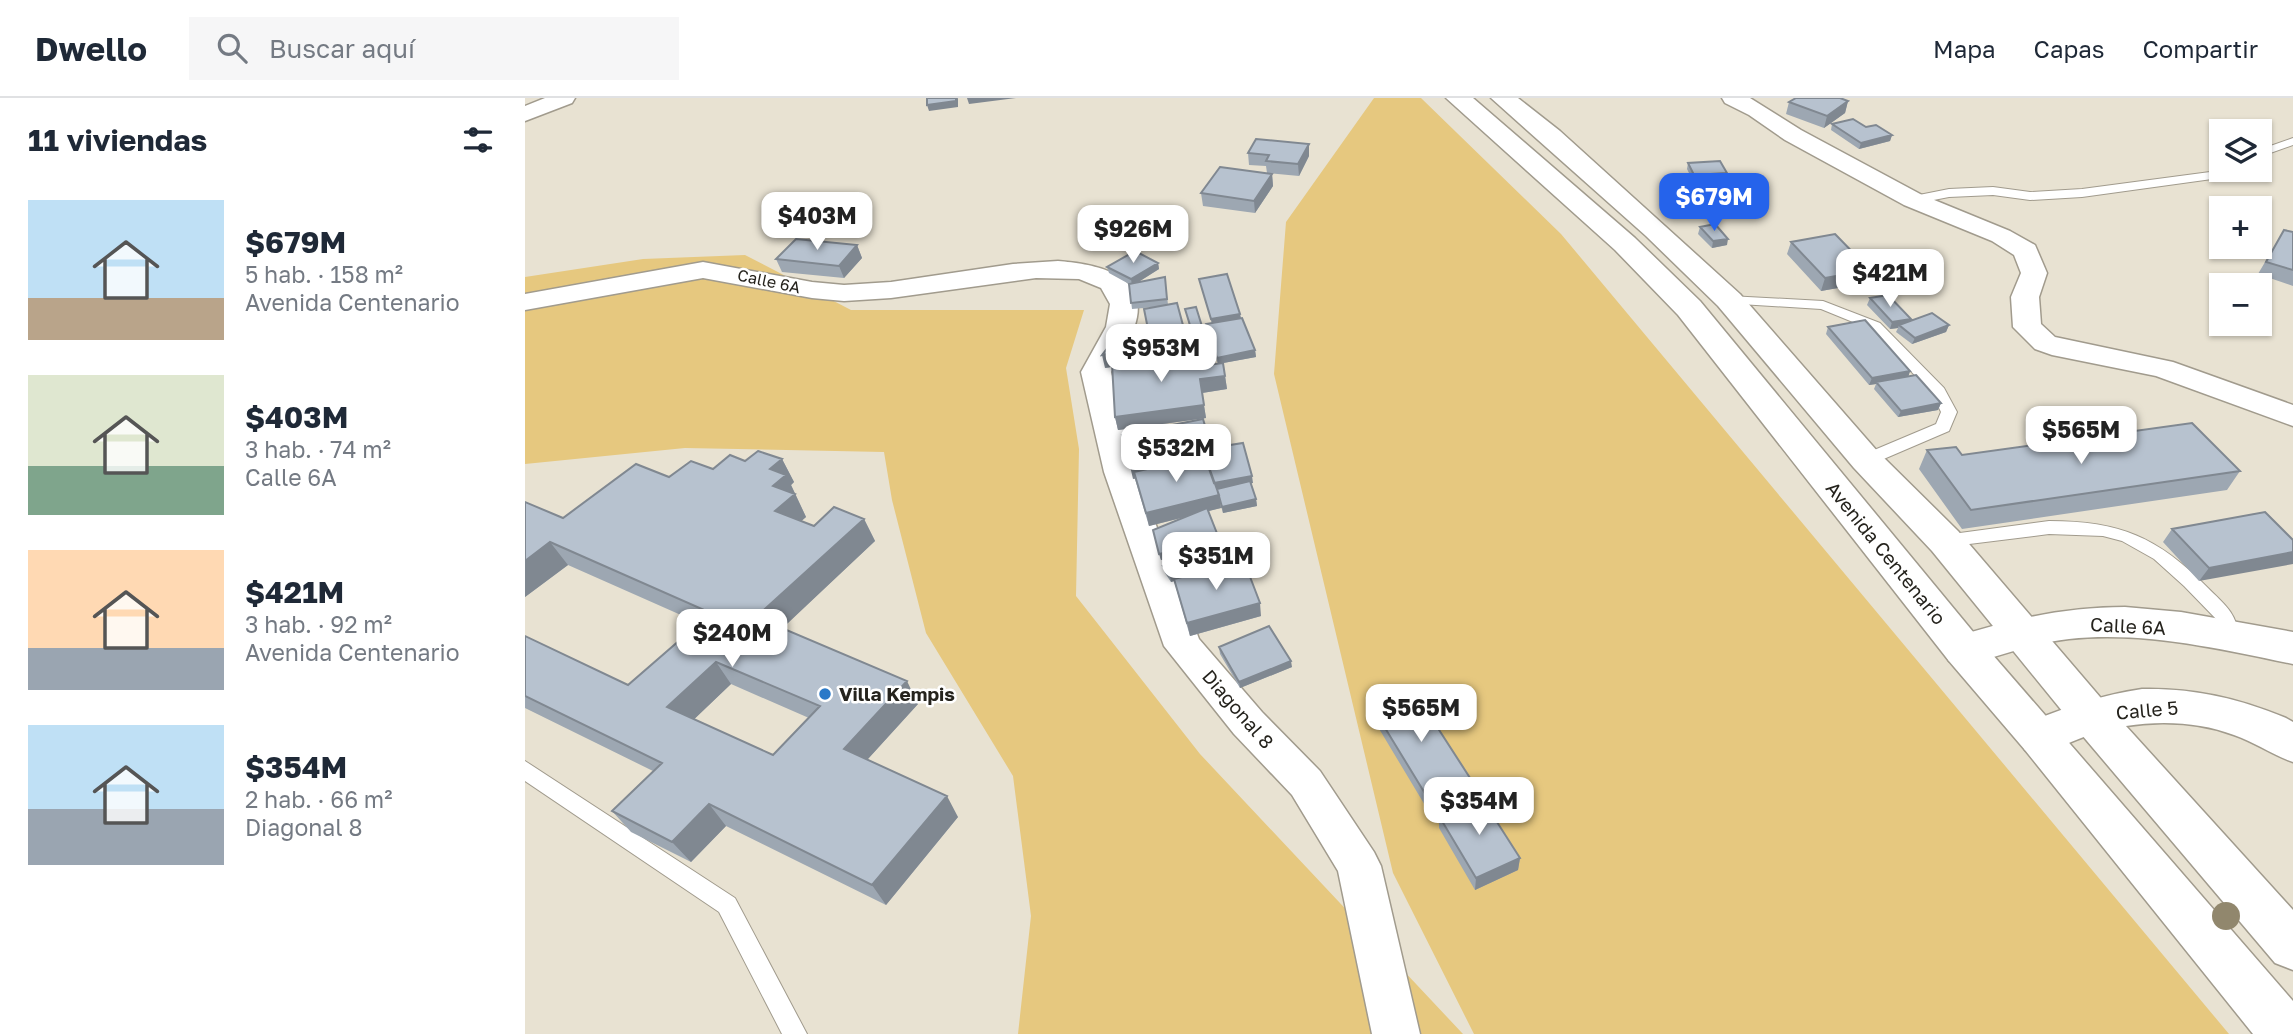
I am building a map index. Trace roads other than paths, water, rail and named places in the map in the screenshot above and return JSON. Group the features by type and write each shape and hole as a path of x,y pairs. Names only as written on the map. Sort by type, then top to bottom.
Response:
{"main road":[{"name":"Avenida Centenario","path":"1458,98 1661,279 1689,308 1964,650 2040,737 2287,1034"},
{"path":"1503,98 1637,213 1729,300 1865,460 1944,541 2091,716 2293,946"},
{"path":"1785,427 1831,418"},
{"name":"Calle 6A","path":"1964,650 2020,633 2071,624 2143,624 2293,648"},
{"name":"Calle 5","path":"2040,737 2091,716 2179,704 2239,717 2273,731 2293,744"}],"street":[{"path":"525,114 564,98"},
{"path":"1733,98 1757,110 1793,135 1913,200 2001,236 2026,251 2034,273 2025,297 2027,327 2045,343 2062,349 2163,368 2293,416"},
{"name":"Calle 6A","path":"525,302 703,270 725,271 770,284 831,292 893,289 1015,273 1081,269 1111,282 1123,298 1124,321 1096,372"},
{"name":"Diagonal 8","path":"1096,372 1120,472 1183,646 1248,723 1306,783 1359,866 1396,1034"}],"lane":[{"path":"2272,150 2293,141"},
{"path":"1913,200 1949,193 1982,192 2030,196 2082,193 2209,175"},
{"path":"1729,300 1823,305 1875,326 1939,391 1949,412 1943,427 1865,460"},
{"path":"1944,541 2036,526 2109,531 2148,546 2228,620 2230,636"},
{"path":"525,770 727,905 795,1034"}],"place":[{"name":"Villa Kempis","path":"825,694"}]}
